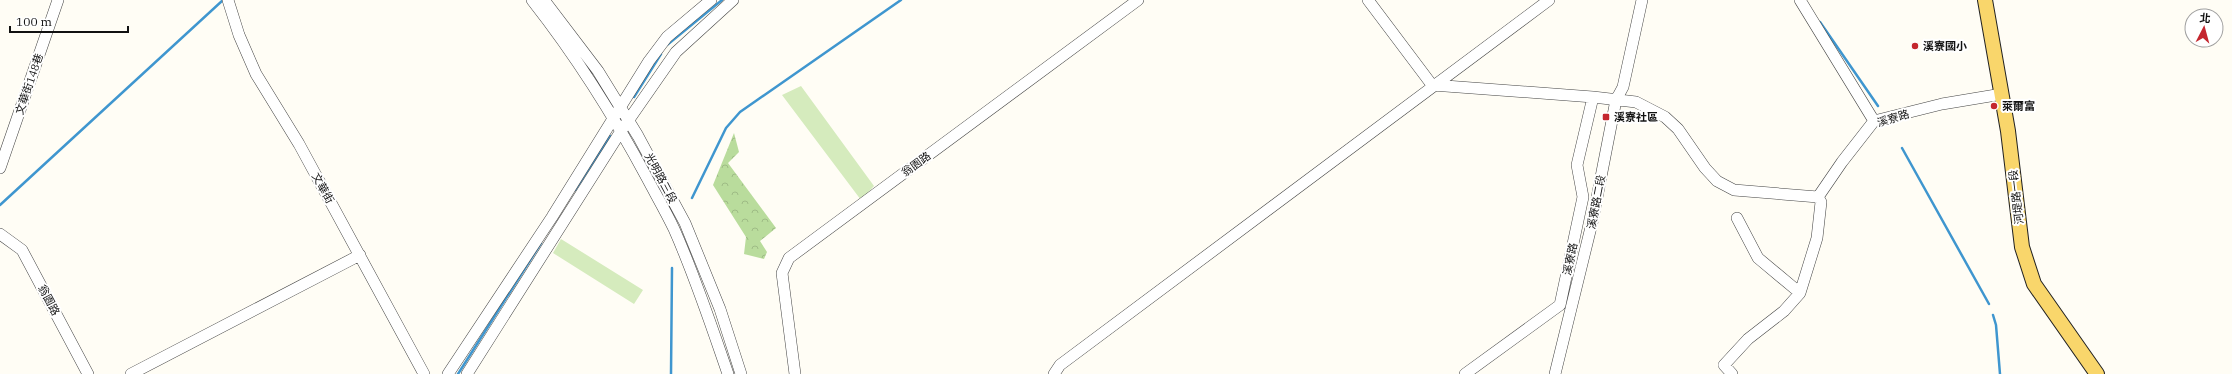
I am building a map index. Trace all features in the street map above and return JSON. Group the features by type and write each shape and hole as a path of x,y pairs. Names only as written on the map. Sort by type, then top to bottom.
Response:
{"main road":[{"name":"河堤路一段","path":"1985,0 2002,94 2022,247 2034,284 2097,374"}],"street":[{"name":"文華街148巷","path":"0,168 58,0"},
{"name":"文華街","path":"228,0 239,35 256,74 299,144 424,374"},
{"name":"光明路三段","path":"532,0 556,30 621,131 674,228 703,301 728,374"},
{"name":"光明路三段","path":"544,0 598,70 685,222 720,309 742,374"},
{"path":"448,374 552,217 620,107 667,37 711,0"},
{"path":"467,374 628,120 676,52 733,0"},
{"name":"翁園路","path":"795,374 782,273 789,258 1138,0"},
{"path":"1368,0 1432,85 1440,88 1593,97 1636,102 1665,117 1678,129 1704,168 1717,181 1726,187 1734,190 1818,197 1821,202 1817,238 1800,293 1784,310 1748,339 1724,365 1732,374"},
{"path":"1054,374 1060,365 1152,295 1432,85 1549,0"},
{"name":"溪寮路二段","path":"1555,374 1592,223 1616,100 1623,87 1642,0"},
{"path":"1800,0 1874,121"},
{"name":"溪寮路","path":"1818,197 1842,162 1874,121 1942,104 2002,94"},
{"name":"溪寮路","path":"1465,374 1560,305 1582,197 1578,165 1593,97"},
{"path":"1737,218 1758,258 1800,293"},
{"name":"翁園路","path":"0,234 22,250 88,374"},
{"path":"131,374 360,255"}],"green space":[{"path":"801,86 874,186 861,200 782,95"},
{"path":"734,133 739,152 728,163 776,228 760,241 767,252 764,259 744,254 746,237 713,185"},
{"path":"561,239 643,290 634,304 553,253"}],"waterway":[{"path":"0,205 223,0"},
{"path":"667,45 722,0"},
{"path":"692,198 726,128 740,112 901,0"},
{"path":"1820,22 1878,106"},
{"path":"634,97 661,54"},
{"path":"575,190 610,136"},
{"path":"1902,148 1989,304"},
{"path":"458,374 541,243"},
{"path":"671,374 672,268"},
{"path":"1993,315 1996,325 2000,374"}],"place":[{"name":"溪寮國小","path":"1915,46"},
{"name":"萊爾富","path":"1994,106"},
{"name":"溪寮社區","path":"1606,117"}]}
